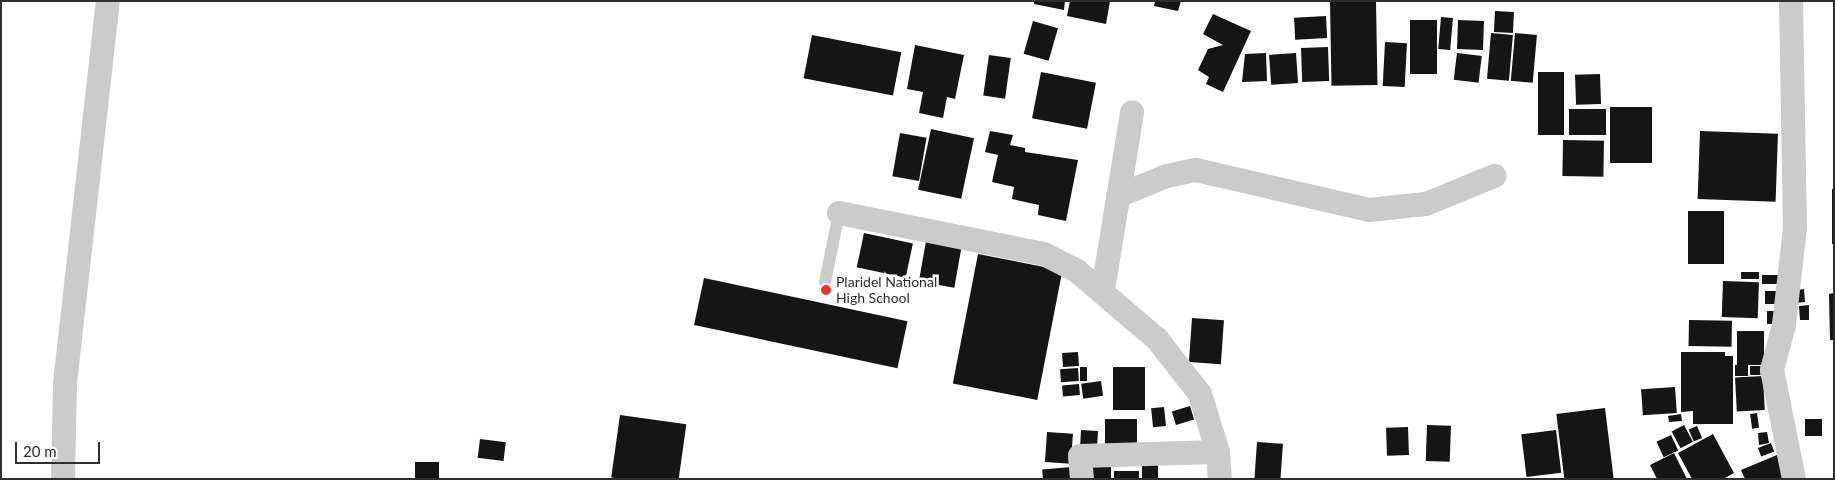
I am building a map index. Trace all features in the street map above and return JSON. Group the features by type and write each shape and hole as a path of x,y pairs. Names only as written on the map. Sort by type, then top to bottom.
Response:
{"street":[{"path":"64,479 65,383 108,1"},
{"path":"1791,1 1795,228 1784,325 1772,370 1794,479"},
{"path":"1103,290 1132,112"},
{"path":"1118,196 1168,176 1196,170 1368,210 1426,204 1494,176"},
{"path":"839,213 1044,254 1077,271 1103,290 1157,339 1200,394 1218,452 1220,479"},
{"path":"1082,479 1080,456 1218,452"}],"lane":[{"path":"825,282 839,213"}],"building":[{"path":"1034,1 1065,1 1064,10 1034,4"},
{"path":"1070,1 1110,1 1106,24 1067,16"},
{"path":"1155,1 1181,1 1178,11 1154,6"},
{"path":"1376,1 1377,85 1331,86 1330,2"},
{"path":"1495,11 1514,12 1513,33 1494,32"},
{"path":"1213,14 1251,31 1223,92 1206,84 1209,77 1198,70 1208,49 1223,45 1203,34"},
{"path":"1326,16 1327,38 1295,40 1294,18"},
{"path":"1441,17 1453,18 1450,50 1438,49"},
{"path":"1410,20 1437,20 1437,74 1410,74"},
{"path":"1458,20 1484,21 1483,50 1457,49"},
{"path":"1033,21 1058,28 1049,61 1024,54"},
{"path":"1491,33 1513,35 1509,81 1487,79"},
{"path":"1515,33 1537,35 1533,83 1511,81"},
{"path":"812,35 901,52 893,96 804,78"},
{"path":"1385,42 1407,43 1405,87 1383,86"},
{"path":"915,45 964,55 955,99 947,97 943,118 919,113 923,92 907,89"},
{"path":"1328,47 1329,81 1302,82 1301,48"},
{"path":"1266,53 1267,81 1242,82 1245,54"},
{"path":"1296,53 1298,83 1271,85 1269,55"},
{"path":"1457,53 1482,56 1479,83 1454,80"},
{"path":"989,55 1011,58 1005,99 983,96"},
{"path":"1041,72 1096,83 1087,129 1032,118"},
{"path":"1538,72 1564,72 1564,135 1538,135"},
{"path":"1600,74 1601,104 1576,105 1575,75"},
{"path":"1610,107 1652,107 1652,163 1610,163"},
{"path":"1569,109 1606,109 1606,135 1569,135"},
{"path":"931,129 974,138 961,199 918,190"},
{"path":"990,131 1013,135 1010,145 1025,148 1025,152 1078,160 1066,221 1038,215 1039,205 1012,199 1014,187 992,182 998,155 985,152"},
{"path":"1700,131 1778,134 1776,202 1698,199"},
{"path":"900,133 927,138 919,181 892,176"},
{"path":"1563,140 1604,141 1603,177 1562,176"},
{"path":"1832,189 1834,189 1834,244 1832,244"},
{"path":"1688,211 1724,211 1724,264 1688,264"},
{"path":"864,233 913,243 906,278 857,267"},
{"path":"926,241 961,247 954,288 919,281"},
{"path":"978,254 1062,270 1037,400 953,384"},
{"path":"1741,272 1759,272 1759,279 1741,279"},
{"path":"1762,275 1779,275 1779,284 1762,284"},
{"path":"704,278 907,321 897,368 694,325"},
{"path":"1723,281 1759,282 1758,318 1722,317"},
{"path":"1804,289 1805,302 1794,303 1792,291"},
{"path":"1765,291 1777,291 1777,304 1765,304"},
{"path":"1834,293 1834,340 1830,340 1829,294"},
{"path":"1809,305 1809,320 1800,320 1799,306"},
{"path":"1767,311 1776,311 1776,324 1767,324"},
{"path":"1192,318 1224,320 1221,364 1189,362"},
{"path":"1689,320 1732,321 1732,347 1689,346"},
{"path":"1737,331 1764,331 1764,365 1737,365"},
{"path":"1078,352 1079,366 1063,367 1062,353"},
{"path":"1681,352 1725,352 1725,356 1733,356 1733,424 1693,424 1693,411 1681,412"},
{"path":"1735,365 1748,365 1748,376 1735,376"},
{"path":"1750,366 1766,366 1766,375 1750,375"},
{"path":"1080,367 1087,367 1087,381 1080,381"},
{"path":"1113,367 1145,367 1145,410 1113,410"},
{"path":"1078,368 1079,381 1061,382 1060,369"},
{"path":"1763,376 1765,410 1737,411 1735,377"},
{"path":"1101,381 1103,396 1083,399 1081,384"},
{"path":"1079,384 1080,395 1063,396 1062,385"},
{"path":"1675,387 1677,413 1643,415 1641,389"},
{"path":"1190,406 1194,419 1176,425 1172,412"},
{"path":"1164,407 1166,426 1153,427 1151,408"},
{"path":"1605,408 1614,479 1564,479 1556,414"},
{"path":"1757,413 1759,428 1752,429 1750,414"},
{"path":"1681,414 1682,421 1669,422 1668,416"},
{"path":"620,415 686,424 679,479 611,477"},
{"path":"1105,419 1137,419 1137,450 1105,450"},
{"path":"1805,419 1822,419 1822,436 1805,436"},
{"path":"1427,425 1451,426 1450,462 1426,461"},
{"path":"1684,425 1693,442 1681,448 1672,432"},
{"path":"1697,426 1702,438 1694,441 1689,430"},
{"path":"1408,427 1409,455 1387,456 1386,428"},
{"path":"1081,430 1098,431 1097,453 1080,452"},
{"path":"1556,430 1561,473 1527,477 1521,434"},
{"path":"1047,432 1073,434 1071,464 1045,462"},
{"path":"1767,432 1769,443 1759,445 1758,433"},
{"path":"1713,434 1734,473 1723,479 1692,479 1678,453"},
{"path":"1671,435 1678,450 1664,457 1656,442"},
{"path":"480,439 506,442 503,461 478,458"},
{"path":"1257,442 1283,444 1280,479 1254,479"},
{"path":"1771,443 1774,451 1761,456 1758,448"},
{"path":"1674,453 1687,479 1657,479 1650,465"},
{"path":"1777,455 1787,479 1745,479 1741,470"},
{"path":"415,462 439,462 439,479 415,479"},
{"path":"1142,463 1158,463 1158,479 1142,479"},
{"path":"1071,467 1072,479 1043,479 1042,470"},
{"path":"1092,467 1111,467 1111,479 1092,479"},
{"path":"1114,471 1139,471 1139,479 1114,479"}],"place":[{"name":"Plaridel National High School","path":"826,290"}]}
